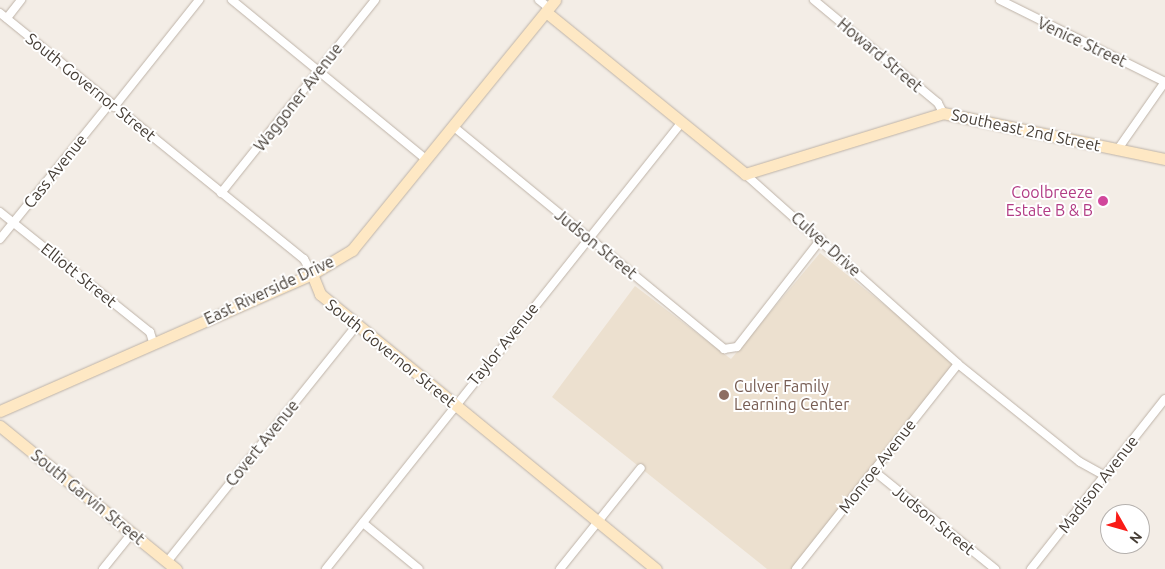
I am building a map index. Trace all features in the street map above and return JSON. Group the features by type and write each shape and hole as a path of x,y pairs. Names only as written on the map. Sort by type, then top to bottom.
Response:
{"street":[{"path":"3,16 21,0"},
{"name":"Cass Avenue","path":"0,239 199,0"},
{"path":"232,0 428,160"},
{"name":"Waggoner Avenue","path":"221,193 374,0"},
{"name":"Culver Drive","path":"539,0 550,7 682,122 821,239 958,364 1080,462 1105,476"},
{"name":"Howard Street","path":"814,0 938,103 943,113"},
{"name":"Venice Street","path":"1000,0 1165,82"},
{"name":"East Riverside Drive","path":"0,411 153,342 312,274 352,250 428,160 550,7"},
{"name":"South Governor Street","path":"3,16 304,259 320,294 656,569"},
{"path":"1118,149 1165,82"},
{"name":"Southeast 2nd Street","path":"745,174 943,113 1165,159"},
{"name":"Taylor Avenue","path":"326,569 454,405 682,122"},
{"name":"Judson Street","path":"454,127 724,349 740,343 821,239"},
{"name":"Elliott Street","path":"0,212 150,332 153,342"},
{"name":"Covert Avenue","path":"172,565 357,325"},
{"name":"Monroe Avenue","path":"796,569 958,364"},
{"name":"Madison Avenue","path":"1031,569 1165,399"},
{"name":"South Garvin Street","path":"0,426 172,565"},
{"path":"560,569 641,468"},
{"name":"Judson Street","path":"874,471 995,569"},
{"path":"363,523 419,569"},
{"path":"103,569 132,533"}],"shaded area":[{"path":"820,253 958,364 796,569 767,569 552,397 635,286 731,359"}],"place":[{"name":"Coolbreeze Estate B & B","path":"1103,201"},
{"name":"Culver Family Learning Center","path":"724,395"}]}
